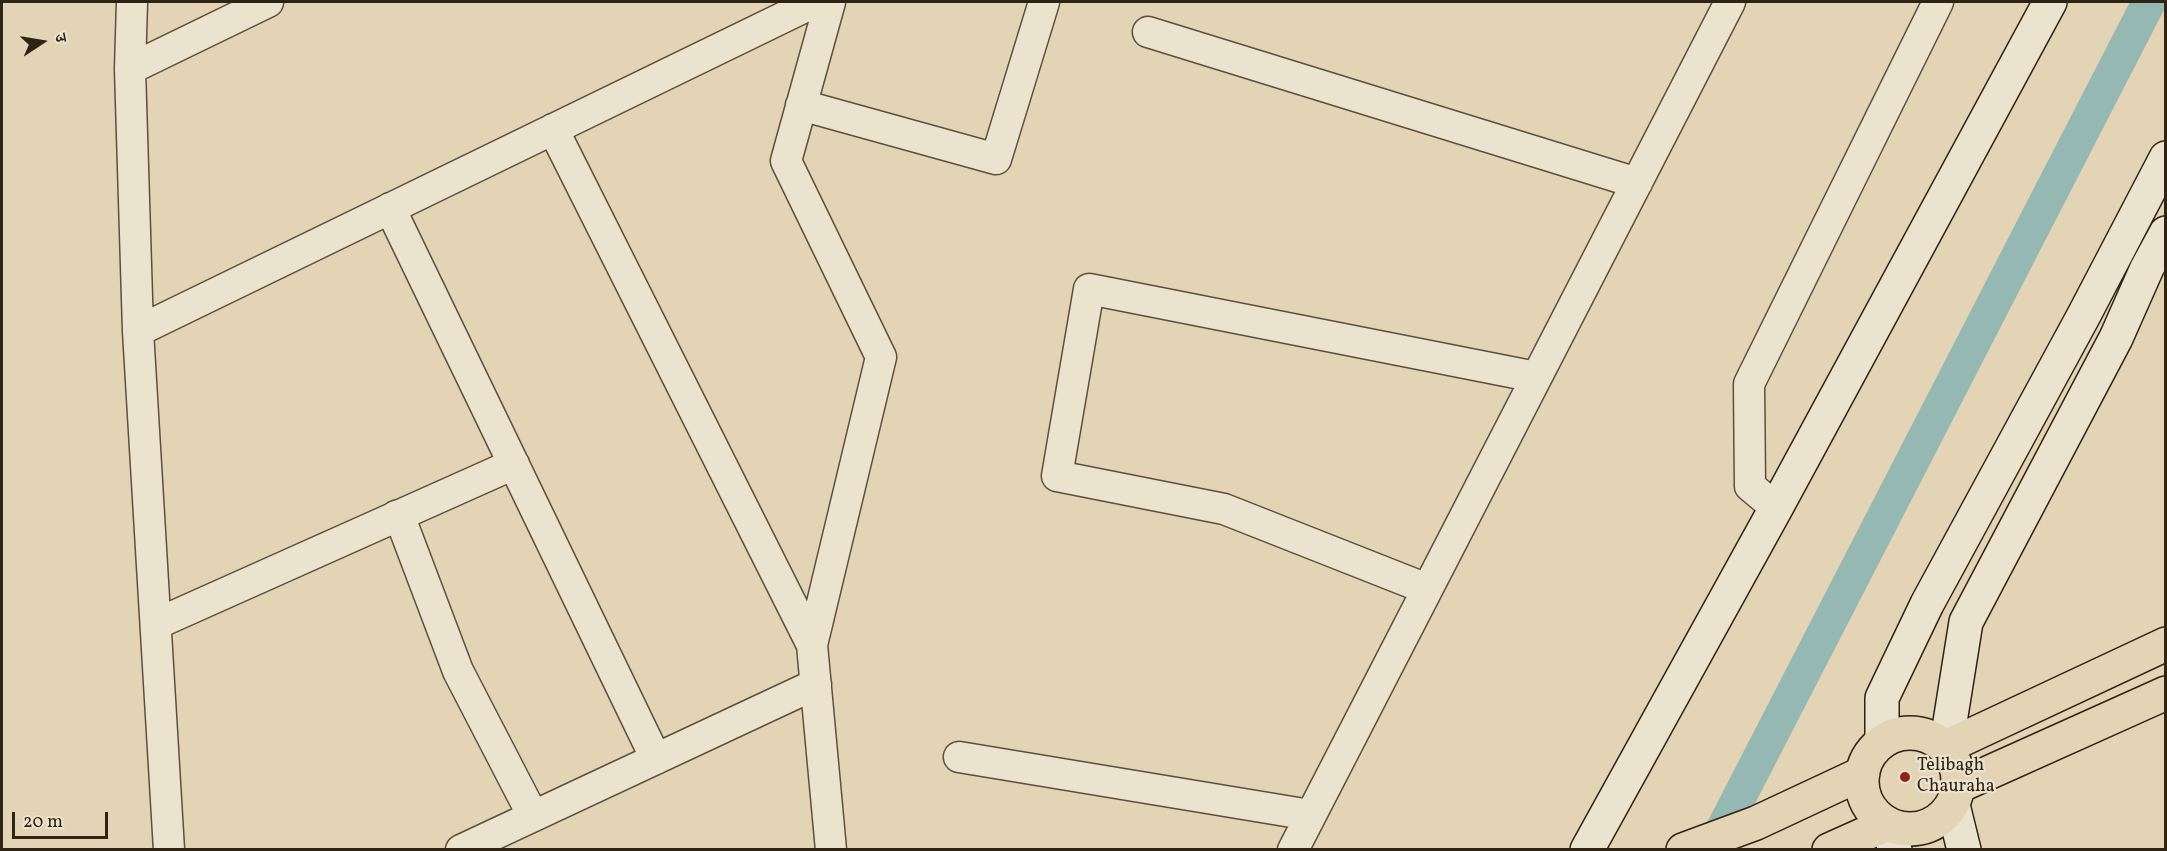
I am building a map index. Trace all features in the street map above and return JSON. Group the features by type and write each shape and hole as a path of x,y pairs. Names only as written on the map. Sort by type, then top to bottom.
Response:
{"main road":[{"path":"1587,849 2050,2"},
{"path":"1882,742 1882,698 1927,603 2084,315 2166,158"},
{"path":"1964,849 1946,747 1966,622 2116,338 2147,268 2166,233"},
{"path":"1946,747 2166,644"},
{"path":"1829,849 1891,837 1904,829 1924,828 1940,820 1956,796 2166,693"},
{"path":"1891,837 1872,811 1864,794 1863,773 1869,757 1882,742 1898,734 1917,732 1935,738 1946,747"},
{"path":"1683,849 1756,824 1863,773"}],"street":[{"path":"132,2 130,69 138,331 169,849"},
{"path":"130,69 267,2"},
{"path":"138,331 815,2"},
{"path":"830,2 786,161 881,357 812,645 831,849"},
{"path":"801,105 996,159 1044,2"},
{"path":"1293,849 1730,2"},
{"path":"1776,507 1750,486 1749,384 1938,2"},
{"path":"1148,32 1637,183"},
{"path":"553,129 812,645"},
{"path":"390,208 656,759"},
{"path":"1427,589 1224,509 1057,476 1089,289 1536,377"},
{"path":"156,624 514,464"},
{"path":"398,516 458,671 533,816"},
{"path":"461,849 816,684"},
{"path":"960,757 1311,815"}],"waterway":[{"path":"1712,850 2149,2"}],"place":[{"name":"Telibagh Chauraha","path":"1905,777"}]}
